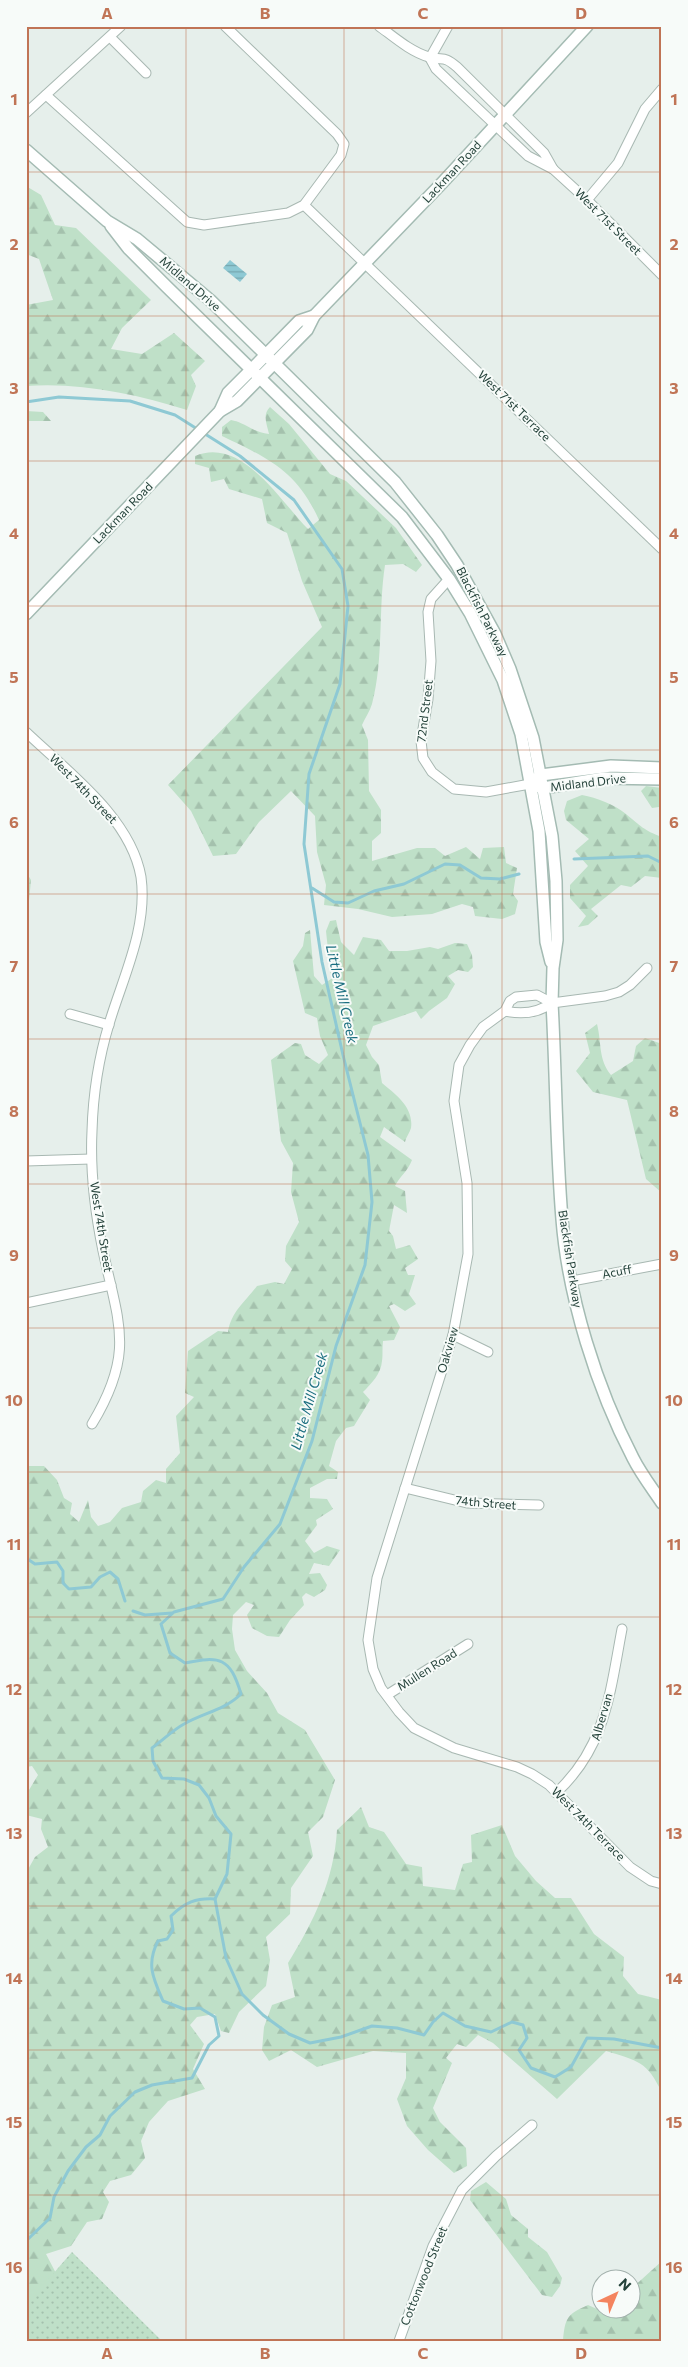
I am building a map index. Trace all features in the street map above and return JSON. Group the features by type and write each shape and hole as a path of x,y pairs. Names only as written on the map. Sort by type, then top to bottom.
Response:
{"main road":[{"name":"Lackman Road","path":"26,614 220,412 228,393 256,373 299,321 314,316 366,263 588,26"},
{"name":"Midland Drive","path":"26,150 107,221 137,239 204,295 270,358"},
{"name":"Midland Drive","path":"107,221 128,248 256,373"},
{"name":"Blackfish Parkway","path":"270,358 395,482 437,535 457,564 495,634 510,669 533,738 552,836 556,881 557,940 553,968 552,1003 562,1220 572,1281 581,1321 615,1419 634,1459 662,1503"},
{"name":"Blackfish Parkway","path":"256,373 402,517 449,579 488,646 503,680 521,734 539,831 546,942 553,968"},
{"name":"Midland Drive","path":"530,784 541,775 611,766 662,768"},
{"name":"Midland Drive","path":"530,784 543,788 604,778 662,779"}],"street":[{"path":"26,113 121,26"},
{"path":"46,95 187,222 204,225 288,214 304,204 341,155 344,144 337,134 225,26"},
{"path":"379,26 430,58 448,26"},
{"path":"110,37 146,72"},
{"name":"West 71st Street","path":"553,169 544,153 447,58 430,58 436,69 495,126 528,156 553,169 662,275"},
{"path":"587,200 618,163 645,109 662,89"},
{"name":"West 71st Terrace","path":"304,204 662,549"},
{"name":"72nd Street","path":"449,579 434,593 428,612 431,661 428,699 421,741 423,758 432,772 454,789 486,792 530,784"},
{"name":"West 74th Street","path":"26,732 109,813 126,835 136,858 140,878 140,919 135,944 109,1025 94,1102 91,1159 98,1224 121,1333 120,1356 115,1380 106,1402 92,1424"},
{"name":"Oakview","path":"505,1011 518,1014 541,1011 552,1003 589,1000 619,992 638,978 647,968"},
{"name":"Oakview","path":"386,1695 374,1669 368,1640 377,1578 453,1335 468,1254 467,1183 454,1100 459,1065 483,1027 505,1011 510,1001 516,998 537,995 552,1003"},
{"path":"70,1014 109,1025"},
{"path":"26,1161 91,1159"},
{"name":"Acuff","path":"572,1281 662,1264"},
{"path":"26,1302 111,1285"},
{"path":"453,1335 488,1352"},
{"name":"74th Street","path":"404,1488 467,1503 539,1505"},
{"name":"Albervan","path":"556,1793 582,1765 601,1730 622,1629"},
{"name":"Mullen Road","path":"386,1695 468,1644"},
{"name":"West 74th Terrace","path":"386,1695 414,1728 432,1738 454,1748 517,1767 549,1785 630,1867 651,1880 662,1884"},
{"name":"Cottonwood Street","path":"399,2341 433,2246 462,2190 496,2156 532,2125"}],"green space":[{"path":"26,186 41,195 55,225 76,228 151,300 122,328 111,349 142,354 174,333 205,361 191,375 196,386 187,410 128,394 108,391 67,386 26,386 26,367 29,364 26,356 26,305 53,300 39,259 26,254"},
{"path":"270,407 289,424 330,474 346,481 396,528 422,565 416,572 403,564 385,565 376,687 371,707 362,725 368,740 369,791 381,810 381,833 372,841 372,861 417,848 435,848 445,856 466,847 480,859 483,848 504,847 506,863 517,868 513,894 518,901 515,914 502,919 475,916 473,907 462,904 432,914 392,917 358,909 324,905 326,885 317,852 315,816 291,791 259,822 236,854 213,856 191,811 168,785 322,627 302,581 287,533 267,523 262,499 229,489 224,479 211,482 209,468 195,464 195,456 212,452 229,455 244,463 259,474 308,529 319,520 301,489 291,478 267,459 222,436 222,427 231,420 269,434 266,413"},
{"path":"26,411 43,412 51,421 26,421"},
{"path":"646,786 662,788 662,809 659,807 652,808 641,791"},
{"path":"582,795 611,804 646,830 662,837 662,878 645,876 631,887 621,885 591,909 598,916 588,925 578,927 586,916 570,898 570,885 588,866 575,851 589,839 566,820 564,811 567,801"},
{"path":"26,872 31,880 26,932"},
{"path":"336,920 341,942 354,955 363,937 381,940 389,951 407,951 430,947 438,949 455,943 467,944 472,955 473,967 468,972 458,970 448,976 455,984 447,998 421,1019 416,1011 373,1026 366,1045 372,1057 379,1065 382,1083 407,1107 410,1114 411,1128 405,1142 384,1127 380,1137 412,1160 395,1186 405,1191 407,1213 394,1205 389,1231 393,1236 396,1249 410,1245 418,1259 405,1268 408,1275 415,1275 409,1294 416,1304 405,1311 394,1304 389,1306 400,1327 394,1340 383,1341 380,1370 363,1392 370,1400 354,1426 346,1428 336,1441 329,1466 338,1472 337,1479 327,1479 310,1488 310,1498 327,1499 333,1509 316,1520 317,1525 305,1541 314,1553 327,1546 340,1550 329,1566 314,1563 309,1574 320,1573 327,1585 325,1590 314,1597 306,1593 302,1597 304,1605 290,1620 279,1637 267,1636 252,1628 247,1615 254,1605 246,1602 233,1615 232,1629 235,1650 247,1671 267,1693 278,1713 305,1730 335,1780 323,1817 308,1832 313,1856 291,1888 290,1914 266,1937 270,1960 266,1986 239,2012 229,2033 221,2031 215,2014 197,2017 190,2025 204,2044 193,2069 205,2089 168,2101 149,2122 141,2141 145,2158 131,2175 110,2181 103,2192 109,2202 102,2219 87,2222 71,2246 46,2254 60,2281 26,2341 26,2041 29,2037 26,2026 26,1873 35,1857 48,1847 41,1829 42,1819 26,1815 26,1795 38,1775 32,1766 26,1767 26,1455 29,1466 44,1466 57,1480 64,1498 72,1503 70,1514 79,1522 88,1500 91,1517 98,1526 110,1522 122,1508 141,1502 143,1491 156,1480 166,1483 166,1469 180,1453 176,1416 194,1397 185,1393 188,1351 218,1331 228,1332 235,1313 257,1286 275,1282 284,1284 292,1269 285,1261 286,1246 299,1222 291,1192 293,1163 281,1141 271,1060 295,1043 301,1044 305,1055 319,1064 328,1055 320,1036 317,1018 305,1013 293,961 303,946 305,933 310,930 314,976 322,985 331,979 326,931 330,921"},
{"path":"597,1024 602,1057 611,1075 633,1061 636,1046 645,1038 662,1044 662,1193 646,1179 627,1100 593,1092 576,1071 590,1053 585,1033"},
{"path":"361,1807 369,1827 384,1832 406,1864 422,1867 423,1886 455,1890 463,1864 472,1862 471,1835 502,1825 515,1856 536,1881 555,1898 571,1898 594,1934 624,1957 623,1976 638,1994 662,2000 662,2093 657,2082 646,2068 634,2060 606,2051 557,2099 493,2043 478,2035 466,2047 457,2044 446,2058 452,2063 433,2108 440,2122 466,2148 467,2166 454,2173 428,2150 407,2126 397,2099 406,2078 406,2053 373,2051 317,2067 291,2050 269,2061 262,2050 264,2027 272,2005 295,1997 288,1963 306,1932 321,1900 332,1866 337,1830"},
{"path":"486,2182 506,2199 511,2215 528,2229 528,2237 547,2252 562,2278 560,2286 552,2297 542,2295 470,2200 471,2191"},
{"path":"72,2252 162,2341 26,2341 26,2305"},
{"path":"662,2261 662,2341 563,2341 568,2318 571,2314 588,2305 590,2306 590,2320 640,2320 640,2281"}],"water":[{"path":"230,260 247,274 240,282 223,268"}],"waterway":[{"name":"Little Mill Creek","path":"26,402 59,397 130,401 175,415 240,456 294,500 342,569 348,606 340,684 309,774 304,844 322,962 368,1155 372,1202 365,1265 336,1346 312,1441 280,1524 244,1567 223,1599 174,1612 161,1624 170,1653 185,1663 207,1660 222,1662 233,1673 241,1694 228,1704 180,1726 152,1748 153,1761 162,1778 184,1779 199,1785 209,1798 216,1816 231,1834 227,1874 215,1899 202,1899 191,1902 181,1907 171,1916 173,1930 167,1939 158,1941 152,1957 152,1971 163,2001 184,2009 200,2008 215,2017 219,2036 209,2045 192,2078 152,2085 135,2092 110,2116 100,2135 86,2147 68,2171 54,2197 50,2218 26,2241"},
{"path":"574,859 648,856 662,863"},
{"path":"312,888 334,902 348,903 374,891 404,884 445,864 460,865 481,878 500,879 519,874"},
{"path":"26,1558 35,1564 57,1562 63,1571 63,1583 69,1589 91,1587 100,1577 110,1572 118,1579 125,1601"},
{"path":"133,1611 145,1615 172,1613"},
{"path":"215,1899 226,1958 242,1994 263,2015 289,2034 310,2043 341,2037 372,2026 397,2028 424,2035 433,2022 443,2013 465,2026 491,2032 512,2022 523,2025 527,2038 519,2050 531,2068 555,2077 571,2067 587,2038 614,2039 662,2048"}]}
